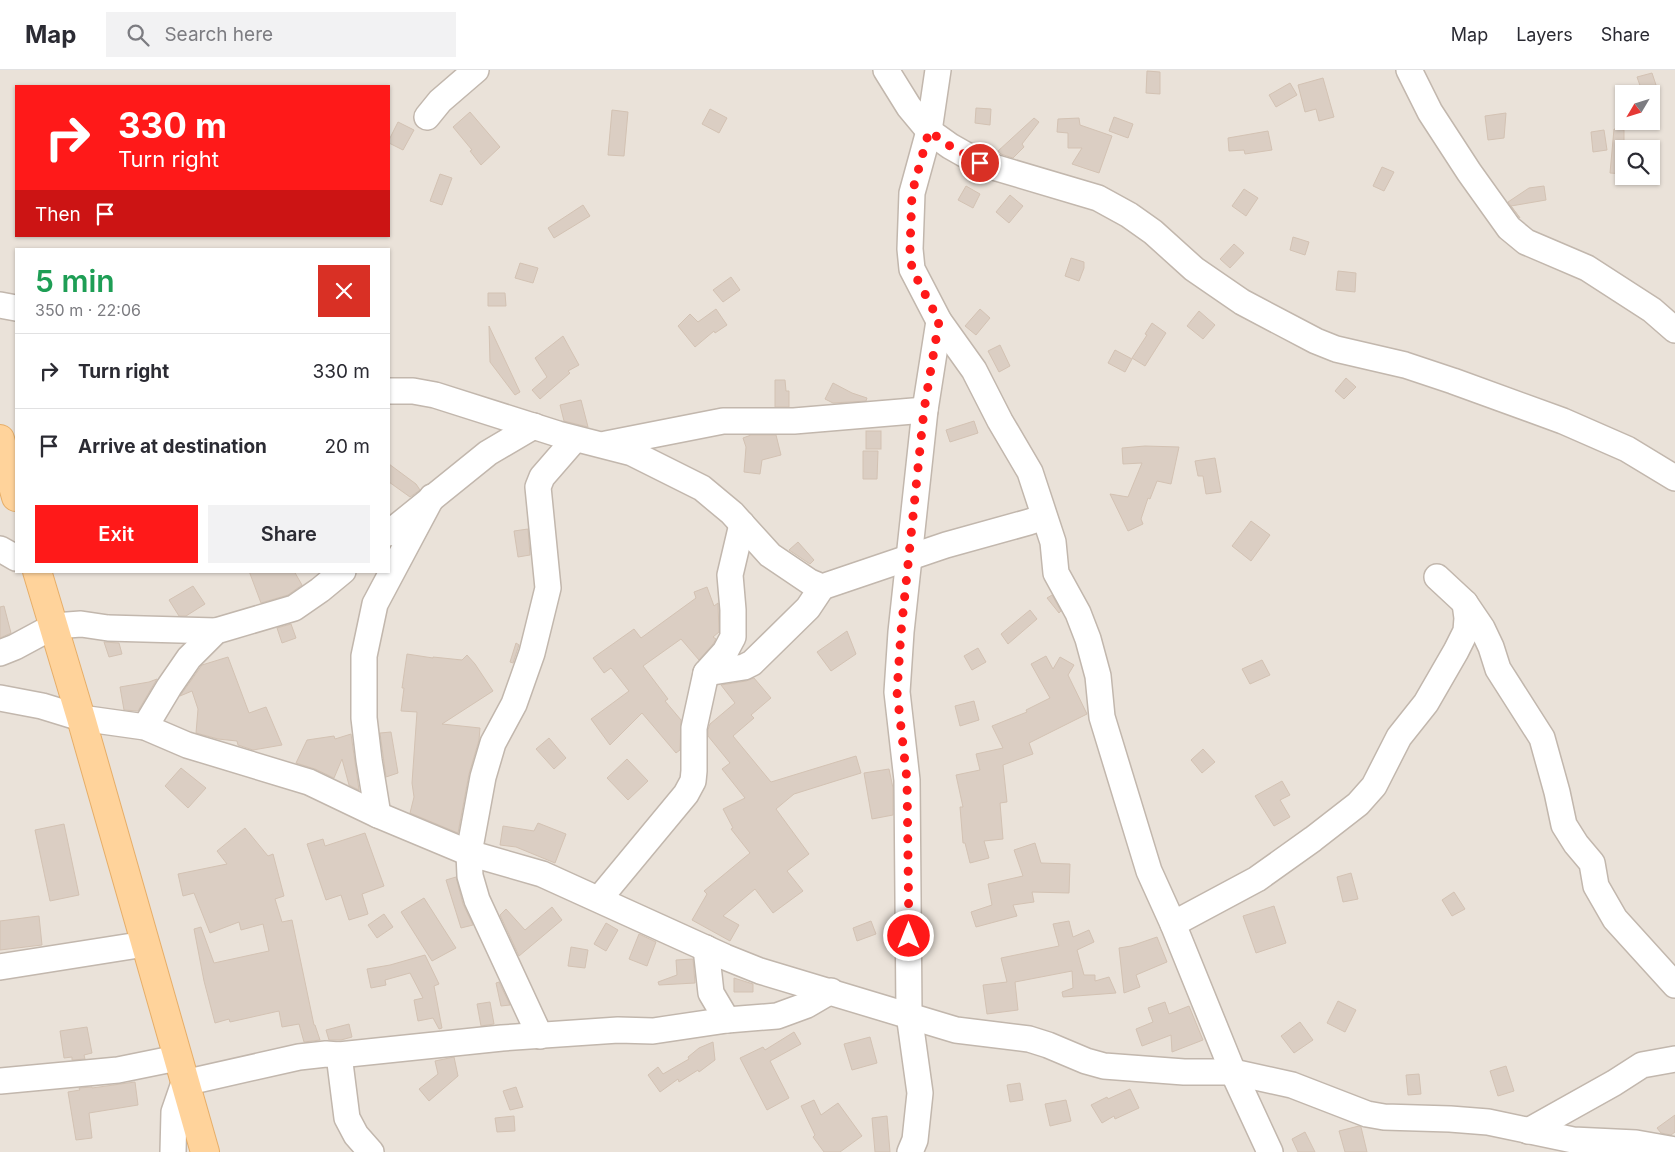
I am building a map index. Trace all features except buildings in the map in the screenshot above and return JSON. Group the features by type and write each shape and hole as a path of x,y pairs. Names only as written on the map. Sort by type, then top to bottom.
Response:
{"main road":[{"path":"0,439 15,494"},
{"path":"38,573 181,1070 209,1150"}],"street":[{"path":"427,117 440,101 476,70"},
{"path":"886,70 909,107 929,131 950,146 980,163 1098,198 1129,215 1153,232 1194,269 1242,302 1316,341 1336,349 1405,365 1563,421 1627,448 1675,478"},
{"path":"938,70 929,131 912,193 910,249 912,269 939,321 974,370 1000,421 1030,472 1053,542 1056,573 1078,613 1088,639 1098,676 1102,717 1149,871 1173,924 1233,1072 1270,1152"},
{"path":"1409,70 1430,112 1469,172 1509,228 1526,242 1587,268 1652,310 1675,330"},
{"path":"0,305 15,308"},
{"path":"910,1152 915,1140 920,1093 909,1014 907,780 897,692 901,632 924,410 939,321"},
{"path":"390,391 413,391 435,395 575,439 632,453 702,488 732,513 770,555 810,582 822,586 910,557 1044,517"},
{"path":"601,445 723,421 794,421 924,410"},
{"path":"390,532 488,453 534,426"},
{"path":"540,1036 477,900 470,876 469,852 483,776 493,743 514,704 532,653 548,588 538,487 542,477 575,439"},
{"path":"378,815 364,718 364,656 375,604 432,498"},
{"path":"599,899 686,794 693,781 694,728 706,673 725,652 733,637 730,575 742,524"},
{"path":"0,549 15,557"},
{"path":"0,653 54,626 81,624 108,628 216,631 294,608 341,573"},
{"path":"1437,577 1465,603 1482,628 1498,669 1542,738 1564,825 1576,844 1592,863 1596,886 1615,919 1675,985"},
{"path":"706,673 744,667 752,663 808,608 822,586"},
{"path":"1173,924 1257,879 1313,839 1363,798 1374,786 1398,737 1426,703 1466,631 1465,603"},
{"path":"145,727 169,687 190,658 216,631"},
{"path":"0,698 42,706 80,718 145,727 187,745 309,782 378,815 469,852 542,874 760,971 909,1014 956,1030 1029,1039 1048,1045 1086,1062 1104,1066 1184,1072 1233,1072 1292,1085 1367,1114 1384,1117 1488,1122 1573,1140 1636,1143 1675,1150"},
{"path":"0,967 145,944"},
{"path":"706,948 711,993 727,1020"},
{"path":"0,1081 118,1070 181,1070 326,1054 339,1055 618,1030 653,1031 727,1020 777,1016 807,1005 830,991"},
{"path":"696,1025 711,993"},
{"path":"339,1055 347,1118 356,1135 371,1152"},
{"path":"1528,1131 1614,1083 1642,1065 1675,1059"},
{"path":"173,1152 174,1112 181,1070"}],"shaded area":[{"path":"0,70 1675,70 1675,1152 0,1152"}],"route":[{"path":"909,936 907,780 897,692 901,632 924,410 939,321 912,269 910,249 912,193 929,131 950,146 980,163"}]}
